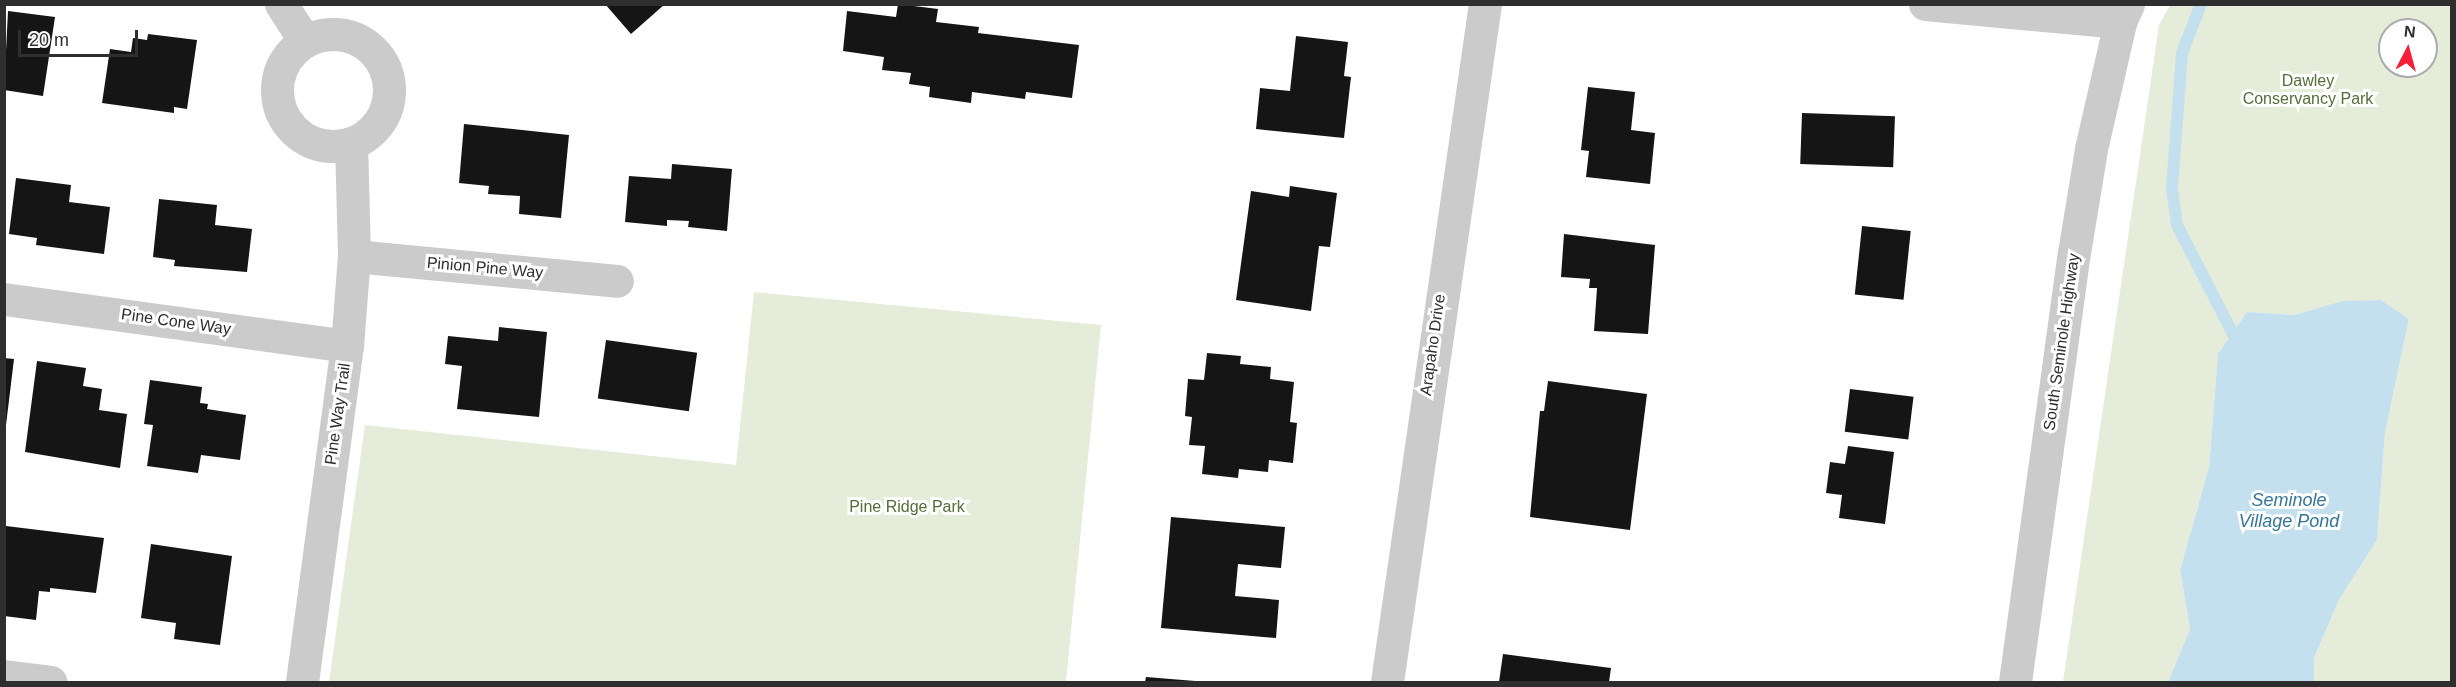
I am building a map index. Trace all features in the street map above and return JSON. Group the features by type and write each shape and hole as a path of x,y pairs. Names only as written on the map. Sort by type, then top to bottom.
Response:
{"street":[{"path":"281,4 305,41"},
{"path":"1925,4 2124,14"},
{"name":"Arapaho Drive","path":"1387,682 1484,7"},
{"name":"South Seminole Highway","path":"2015,682 2074,253 2091,149 2124,14"},
{"path":"322,35 350,37 374,51 384,67 389,85 388,104 367,135 351,143 332,146 315,143 286,121 279,104 279,77 291,53 305,41 322,35"},
{"name":"Pine Way Trail","path":"302,682 347,346 354,256 351,143"},
{"name":"Pinion Pine Way","path":"354,256 617,280"},
{"name":"Pine Cone Way","path":"4,299 347,346"},
{"path":"4,676 51,682"}],"green space":[{"name":"Dawley Conservancy Park","path":"2170,5 2451,5 2451,682 2314,682 2314,658 2339,600 2377,540 2385,433 2409,319 2380,300 2343,302 2294,315 2247,312 2218,355 2209,467 2180,570 2190,629 2168,682 2063,682 2159,25"},
{"name":"Pine Ridge Park","path":"754,292 1101,325 1066,682 329,682 365,425 736,465"}],"water":[{"name":"Seminole Village Pond","path":"2381,300 2409,319 2385,433 2377,540 2339,600 2314,658 2314,682 2168,682 2190,629 2180,570 2209,467 2218,354 2247,312 2294,315 2343,301"}],"building":[{"path":"605,4 665,4 631,34"},
{"path":"898,4 938,9 936,22 979,27 978,33 1079,45 1072,98 1026,92 1025,99 972,92 971,103 929,97 930,87 909,84 911,73 882,70 884,57 843,51 847,11 896,17"},
{"path":"8,11 55,17 43,96 4,90"},
{"path":"148,34 197,40 187,109 174,107 174,113 102,103 110,49 131,52 133,38 147,40"},
{"path":"1296,36 1348,42 1344,76 1351,77 1344,138 1256,129 1260,88 1290,91"},
{"path":"1588,87 1635,92 1631,130 1655,133 1650,184 1586,177 1589,151 1581,150"},
{"path":"1802,113 1895,116 1893,167 1800,164"},
{"path":"464,124 569,135 561,218 519,214 520,196 488,194 489,186 459,183"},
{"path":"672,164 732,169 727,231 688,227 689,221 667,220 667,226 625,222 629,176 671,179"},
{"path":"16,178 71,185 69,202 110,207 104,254 36,245 37,238 9,234"},
{"path":"1290,186 1337,193 1330,247 1319,246 1311,311 1236,300 1251,191 1289,197"},
{"path":"159,199 217,205 215,225 252,229 247,272 174,266 175,260 153,257"},
{"path":"1862,226 1911,231 1904,300 1855,295"},
{"path":"1564,234 1655,245 1648,334 1594,331 1597,288 1589,288 1590,279 1561,277"},
{"path":"499,327 547,332 539,417 457,409 462,366 445,364 448,336 498,341"},
{"path":"606,340 697,353 689,411 598,398"},
{"path":"1207,353 1241,356 1240,364 1271,367 1270,379 1294,382 1290,422 1297,423 1293,463 1269,460 1268,472 1239,469 1238,478 1202,474 1205,446 1189,445 1192,417 1185,416 1188,379 1204,380"},
{"path":"4,358 14,359 6,425 4,425"},
{"path":"37,361 86,368 83,386 102,389 99,410 127,414 120,468 25,452"},
{"path":"150,380 202,387 200,403 208,404 207,409 246,415 240,460 201,455 198,473 147,466 153,425 144,424"},
{"path":"1548,381 1647,394 1630,530 1530,517 1540,411 1544,411"},
{"path":"1850,389 1914,397 1908,439 1845,432"},
{"path":"1848,446 1894,452 1885,524 1839,518 1842,495 1826,493 1830,462 1845,464"},
{"path":"1171,517 1285,527 1281,568 1238,564 1235,596 1279,600 1276,638 1161,628"},
{"path":"6,526 104,538 96,593 50,588 50,592 39,591 36,620 4,616"},
{"path":"151,544 232,556 220,645 174,639 176,623 141,618"},
{"path":"1503,654 1611,668 1609,682 1499,682"},
{"path":"1146,677 1195,681 1195,682 1145,682"}],"waterway":[{"path":"2201,4 2182,53 2172,189 2177,225 2233,334"}]}
